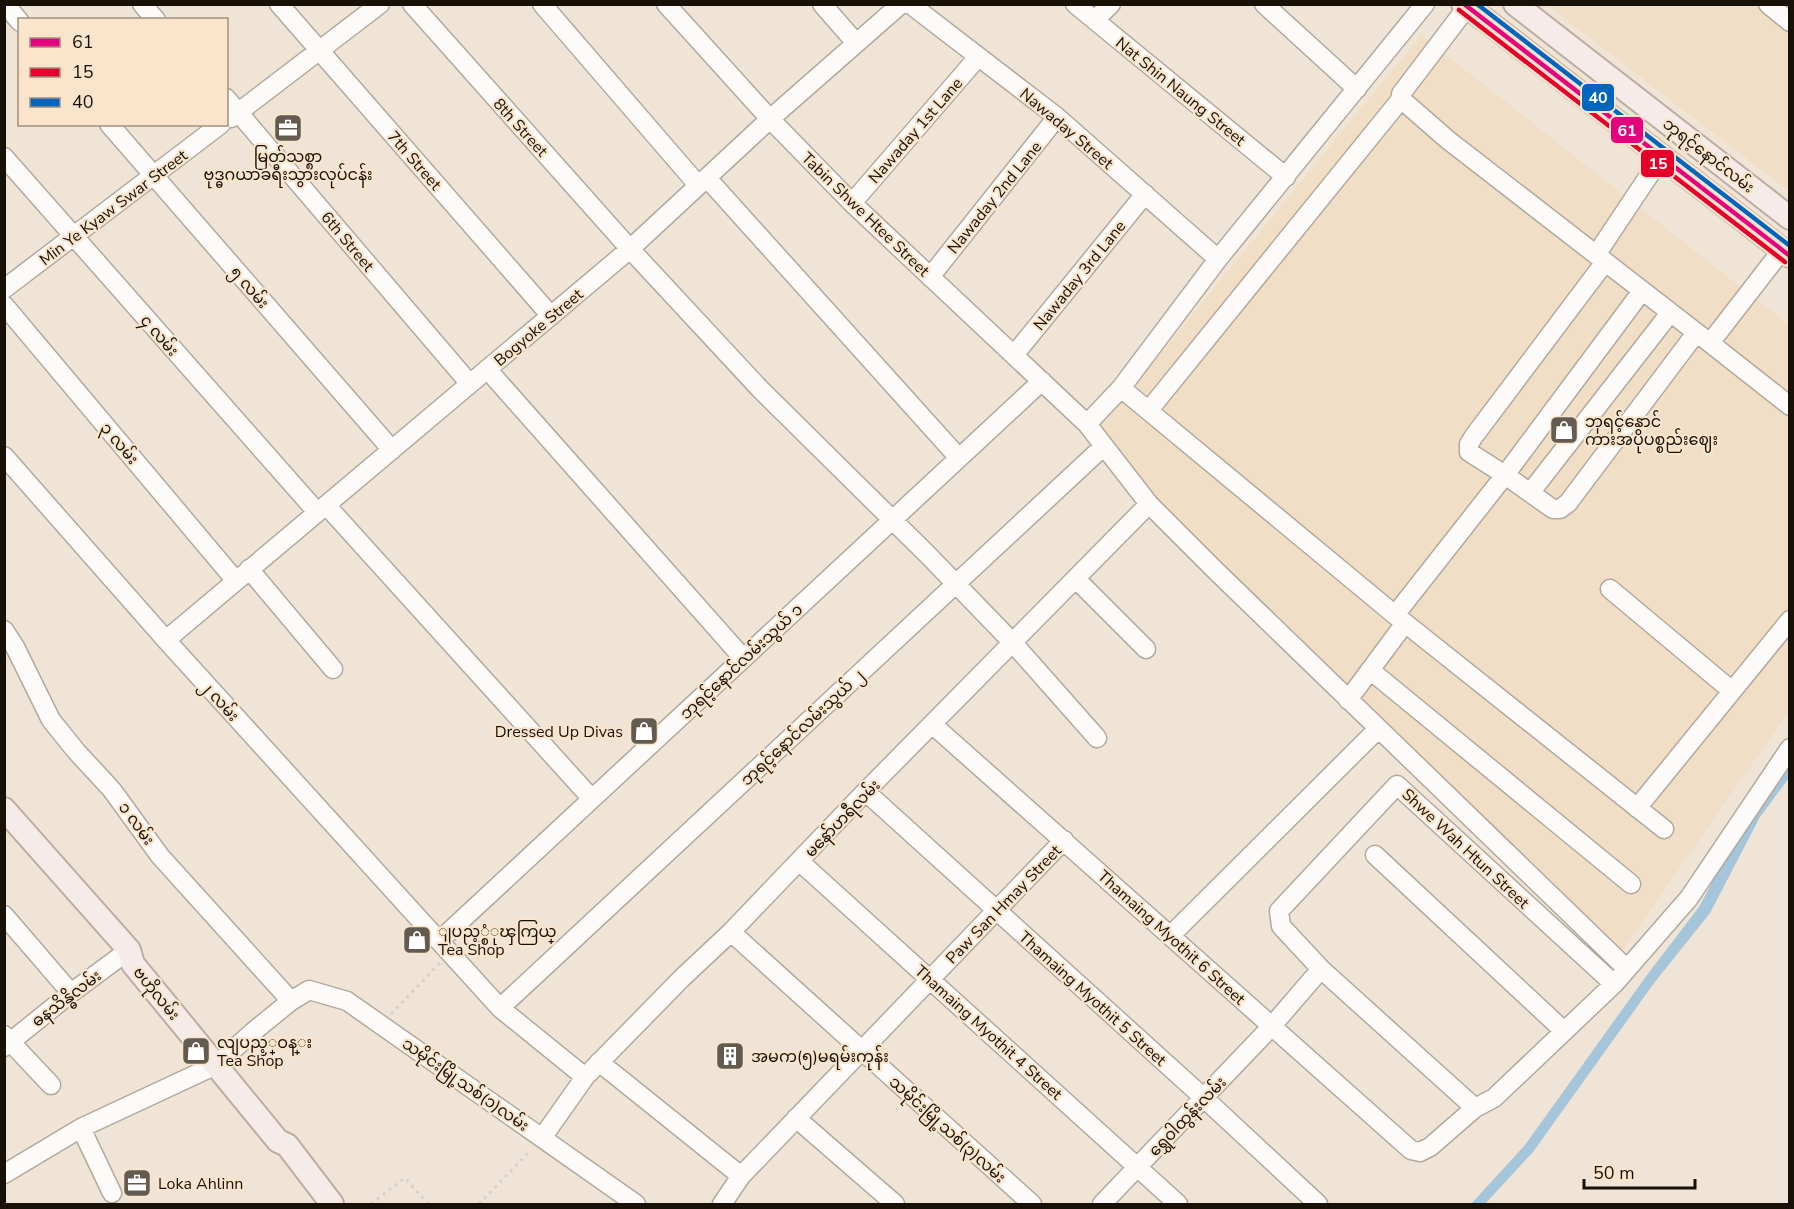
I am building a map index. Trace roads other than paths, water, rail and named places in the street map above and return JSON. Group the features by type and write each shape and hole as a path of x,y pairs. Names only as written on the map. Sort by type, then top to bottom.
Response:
{"main road":[{"path":"1488,22 1503,4"},
{"name":"ဘုရင့်နောင်လမ်း","path":"1515,4 1790,218"},
{"name":"ဘုရင့်နောင်လမ်း","path":"1465,6 1786,253"},
{"name":"ဗဟိုလမ်း","path":"4,809 129,950 133,964 220,1061 278,1141 287,1145 332,1204"}],"street":[{"path":"5,4 18,19"},
{"path":"142,4 154,18"},
{"name":"7th Street","path":"279,4 551,316"},
{"path":"231,110 319,50 380,4"},
{"name":"8th Street","path":"412,4 630,249 760,389 1013,643 1097,738"},
{"path":"542,4 959,458"},
{"name":"Tabin Shwe Htee Street","path":"666,4 770,119 852,203 1082,419 1149,504 1627,969"},
{"path":"822,4 856,43"},
{"name":"Bogyoke Street","path":"166,640 630,249 770,119 901,4"},
{"name":"Nawaday Street","path":"910,4 1058,117 1218,259"},
{"name":"Nat Shin Naung Street","path":"1075,4 1286,177"},
{"path":"1095,20 1111,4"},
{"path":"1264,4 1357,89"},
{"path":"1082,419 1121,388 1218,259 1425,4"},
{"path":"1768,4 1790,22"},
{"path":"1149,410 1401,99 1401,94 1465,6"},
{"name":"Nawaday 1st Lane","path":"852,203 978,57"},
{"path":"1401,99 1448,140 1790,406"},
{"name":"6th Street","path":"231,110 470,384"},
{"name":"Nawaday 2nd Lane","path":"930,277 1058,117"},
{"name":"၅ လမ်း","path":"111,126 392,450"},
{"name":"Min Ye Kyaw Swar Street","path":"4,289 218,126"},
{"path":"1662,156 1600,259 1474,436 1469,444 1469,452 1552,509 1560,509 1568,503 1703,338 1786,253"},
{"name":"၄ လမ်း","path":"4,157 322,509 592,799"},
{"name":"Nawaday 3rd Lane","path":"1014,355 1144,194"},
{"path":"1348,700 1370,670 1400,619 1642,291"},
{"name":"၃ လမ်း","path":"4,305 243,575 333,669"},
{"path":"1530,494 1670,313"},
{"path":"487,369 743,658"},
{"name":"ဘုရင့်နောင်လမ်းသွယ် ၁","path":"445,947 592,799 1042,381"},
{"path":"1121,388 1400,619 1664,829"},
{"name":"ဘုရင့်နောင်လမ်းသွယ် ၂","path":"500,1008 1104,446"},
{"name":"၂ လမ်း","path":"4,456 166,640 500,1008 585,1077"},
{"name":"မနော်ဟရီလမ်း","path":"542,1138 585,1077 599,1062 731,932 1149,504"},
{"path":"1076,579 1146,649"},
{"path":"1610,589 1732,691"},
{"path":"1637,808 1790,620"},
{"name":"၁ လမ်း","path":"4,630 15,647 51,720 112,790 160,856 290,1002"},
{"path":"1370,670 1631,884"},
{"name":"Thamaing Myothit 6 Street","path":"933,725 1411,1150 1420,1152 1430,1147 1475,1108"},
{"path":"1170,936 1378,729"},
{"path":"1272,1027 1321,969 1475,1108 1494,1098 1614,984 1689,898 1790,747"},
{"name":"Shwe Wah Htun Street","path":"1321,969 1281,926 1279,911 1397,785 1614,984"},
{"name":"Thamaing Myothit 5 Street","path":"866,792 1318,1204"},
{"name":"Paw San Hmay Street","path":"722,1204 741,1176 1064,840"},
{"path":"1375,855 1564,1031"},
{"name":"Thamaing Myothit 4 Street","path":"799,861 1178,1204"},
{"path":"4,915 71,993"},
{"name":"သမိုင်းမြို့သစ်(၃)လမ်း","path":"731,932 1032,1204"},
{"name":"ဓနသိန္ဓိလမ်း","path":"6,1041 129,950"},
{"name":"သမိုင်းမြို့သစ်(၁)လမ်း","path":"290,1002 309,990 347,1001 636,1204"},
{"path":"4,1174 81,1128 220,1061 290,1002"},
{"name":"ရွှေဝါထွန်းလမ်း","path":"1102,1204 1272,1027"},
{"path":"6,1041 51,1085"},
{"path":"599,1062 741,1176"},
{"path":"796,1118 895,1204"},
{"path":"81,1128 112,1193"}],"water":[{"path":"1789,760 1789,778 1760,817 1710,913 1654,983 1533,1152 1485,1204 1471,1204 1525,1145 1647,975 1699,907 1751,810"}],"place":[{"name":"မြတ်သစ္စာ ဗုဒ္ဓဂယာခရီးသွားလုပ်ငန်း","path":"288,128"},
{"name":"ဘုရင့်နောင် ကားအပိုပစ္စည်းဈေး","path":"1564,430"},
{"name":"Dressed Up Divas","path":"644,731"},
{"name":"ျပည့္စံုၾကြယ္ Tea Shop","path":"417,940"},
{"name":"လျပည့္ဝန္း Tea Shop","path":"196,1051"},
{"name":"အမက(၅)မရမ်းကုန်း","path":"730,1056"},
{"name":"Loka Ahlinn","path":"137,1183"}]}
